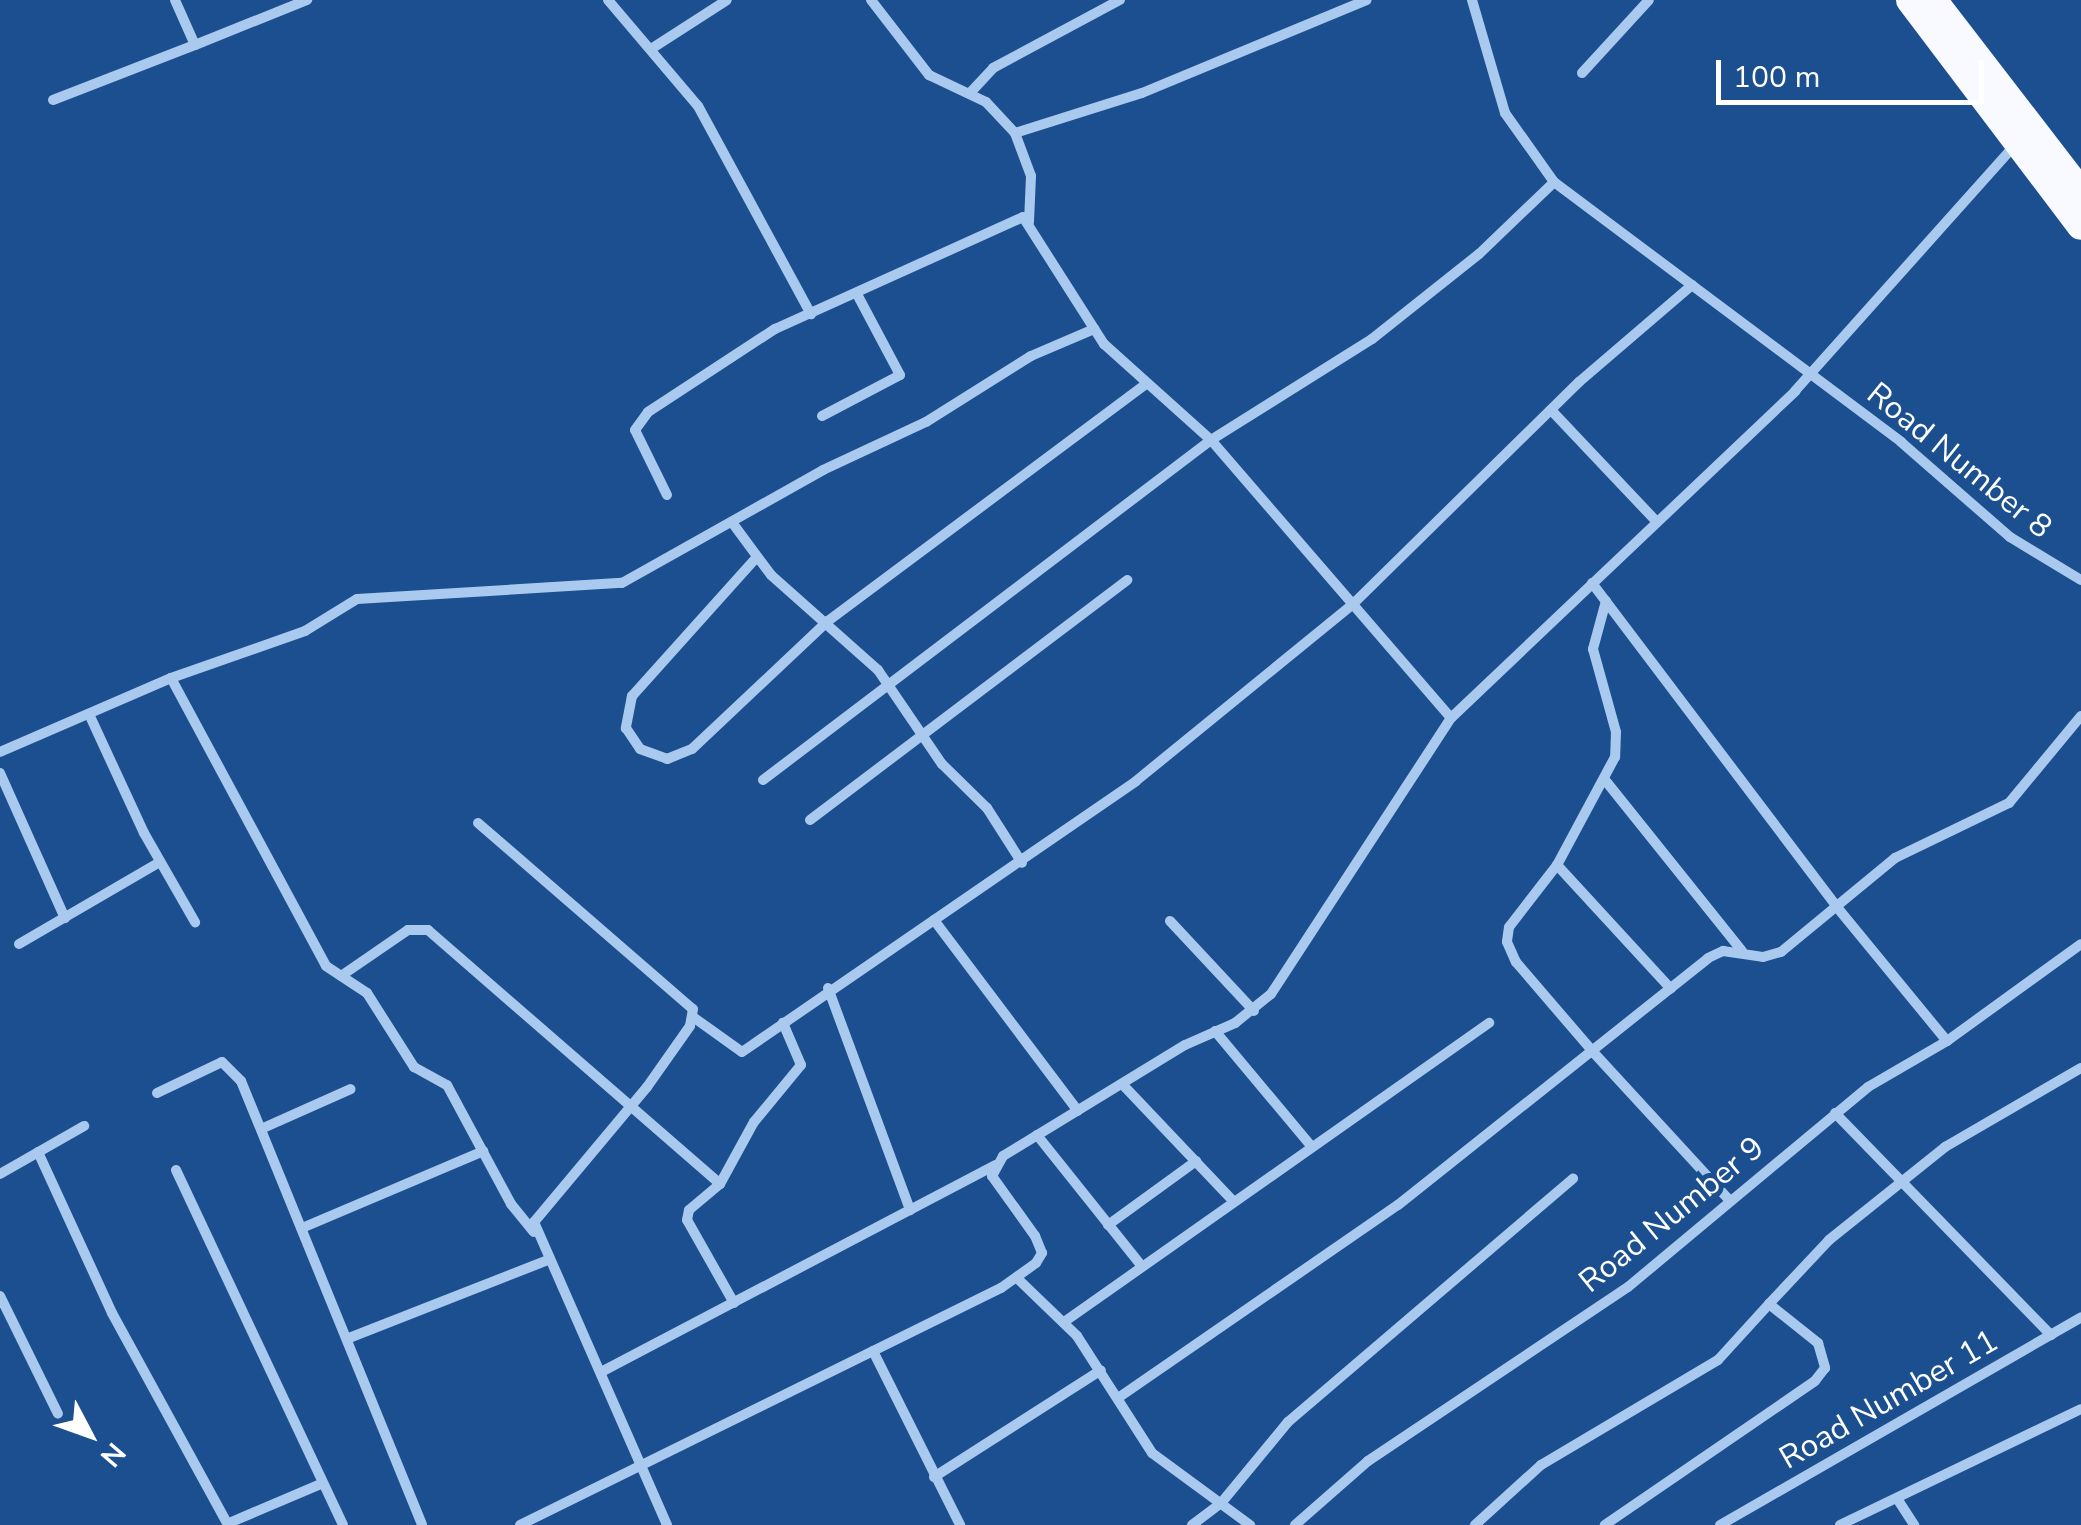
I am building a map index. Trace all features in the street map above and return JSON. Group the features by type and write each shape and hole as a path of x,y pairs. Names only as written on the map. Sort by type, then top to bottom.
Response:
{"highway":[{"path":"1910,0 2081,226"},
{"path":"1944,4 2081,192"}],"street":[{"path":"175,0 195,44"},
{"path":"53,100 307,0"},
{"path":"608,0 698,106 811,314"},
{"path":"650,48 727,0"},
{"path":"871,0 929,75 970,92 1015,133 1031,176 1029,222 1094,329 1146,384 1211,440 1451,718"},
{"path":"970,92 1000,64 1120,0"},
{"path":"1015,133 1142,93 1366,0"},
{"name":"Road Number 8","path":"1472,0 1505,112 1554,182 1901,442 2021,545 2081,580"},
{"path":"1582,73 1649,0"},
{"path":"603,1372 995,1165 1036,1135 1254,1010 1285,974 1451,718 1808,376 2016,144"},
{"path":"762,780 1211,440 1372,339 1479,254 1554,182"},
{"path":"667,495 638,442 638,421 759,338 858,296 1004,221 1029,222"},
{"path":"478,823 685,999 694,1018 734,1052 1022,863 1248,695 1353,604 1551,410 1692,285"},
{"path":"822,416 900,376 858,296"},
{"path":"0,752 171,678 305,631 357,599 622,583 734,525 823,470 960,403 1031,356 1094,329"},
{"path":"756,558 632,696 626,728 640,749 667,759 692,748 828,621 1146,384"},
{"path":"1551,410 1657,522"},
{"path":"734,525 756,558 828,621 887,682 920,733 987,808 1022,863"},
{"path":"810,820 1126,580"},
{"path":"1592,583 1836,906 1947,1041"},
{"path":"1606,601 1593,649 1616,732 1605,780 1557,865 1513,921 1507,942 1516,962 1594,1053 1729,1200"},
{"path":"171,678 326,966 366,993 414,1068 447,1085 511,1204 535,1232 603,1372 668,1525"},
{"path":"89,714 160,862 196,922"},
{"path":"1118,1398 1398,1205 1594,1053 1708,958 1742,951 1762,957 1781,952 1895,858 2009,803 2081,716"},
{"path":"0,773 65,918"},
{"path":"1605,780 1742,951"},
{"path":"19,944 160,862"},
{"path":"1557,865 1672,989"},
{"path":"934,920 1078,1111"},
{"path":"1170,922 1254,1010"},
{"path":"341,976 408,930 428,930 632,1103 720,1184"},
{"name":"Road Number 9","path":"1295,1525 1368,1461 1614,1298 1835,1114 1947,1041 2081,944"},
{"path":"828,988 910,1210"},
{"path":"535,1232 538,1211 632,1103 694,1018"},
{"path":"734,1302 687,1220 689,1210 720,1184 754,1122 801,1065 782,1023"},
{"path":"1064,1322 1140,1264 1489,1023"},
{"path":"1215,1030 1312,1147"},
{"path":"156,1093 222,1062 241,1081 422,1525"},
{"path":"1475,1525 1541,1465 1718,1360 1828,1240 1900,1183 1999,1111 2081,1068"},
{"path":"1124,1086 1232,1200"},
{"path":"261,1129 350,1088"},
{"path":"1835,1114 2051,1335"},
{"path":"0,1174 84,1126"},
{"path":"1036,1135 1140,1264"},
{"path":"38,1152 112,1313 228,1524 321,1484"},
{"path":"302,1228 484,1152"},
{"path":"1108,1225 1196,1161"},
{"path":"527,1524 1018,1279 1042,1253 997,1187 995,1165"},
{"path":"176,1170 343,1525"},
{"path":"1192,1525 1222,1502 1288,1422 1573,1179"},
{"path":"349,1338 548,1260"},
{"path":"1018,1279 1064,1322 1101,1370 1152,1452 1250,1525"},
{"path":"0,1296 58,1414"},
{"path":"1605,1525 1762,1420 1825,1368 1818,1343 1769,1304"},
{"name":"Road Number 11","path":"1720,1525 2081,1317"},
{"path":"873,1351 960,1525"},
{"path":"934,1477 1101,1370"},
{"path":"1840,1525 2081,1410"},
{"path":"1898,1500 1914,1525"}]}
